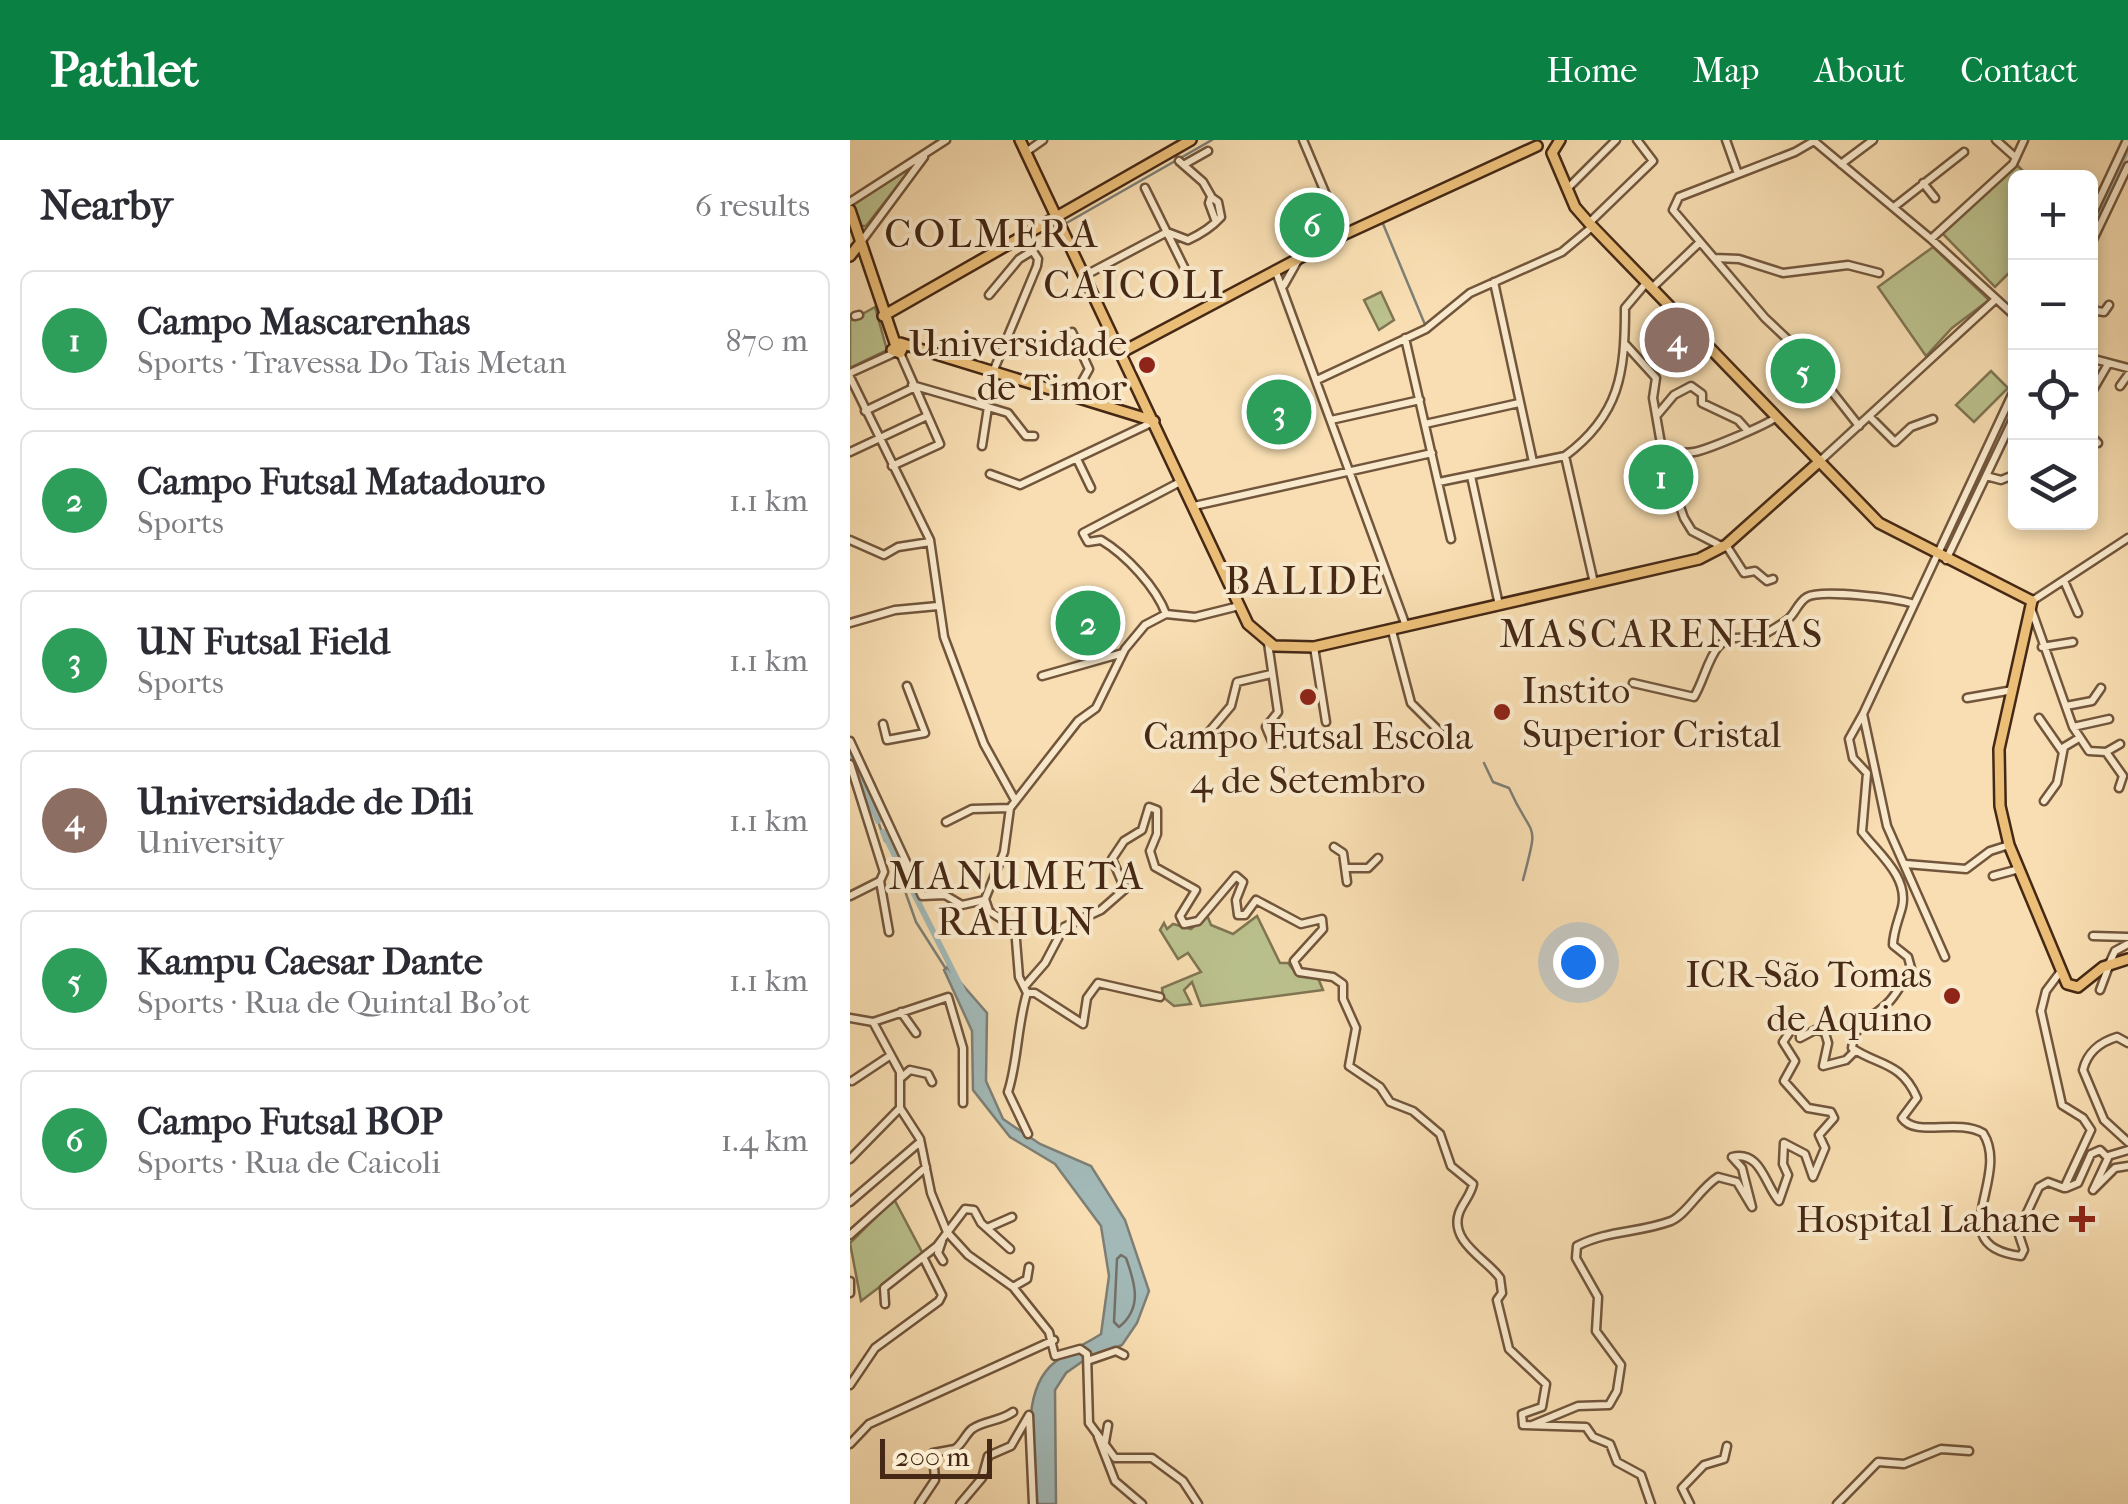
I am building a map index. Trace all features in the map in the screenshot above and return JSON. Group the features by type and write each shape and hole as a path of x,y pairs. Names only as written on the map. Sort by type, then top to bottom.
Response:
{"main road":[{"path":"1020,140 1194,506 1236,607 1268,647 1315,651 1688,563 1724,546 1820,461"},
{"path":"884,316 1023,236 1059,224 1191,140"},
{"path":"1552,153 1560,140"},
{"path":"1122,352 1344,234 1537,143 1552,153 1566,190 1591,225 1879,523 2032,606 1998,762 2000,806 2009,845 2060,971 2074,988 2108,965 2128,958"},
{"path":"850,206 898,349 993,372 1154,421"},
{"path":"850,256 861,242"}],"street":[{"path":"850,206 946,140"},
{"path":"1026,152 1043,140"},
{"path":"1303,140 1344,234"},
{"path":"1566,190 1616,140"},
{"path":"1317,380 1438,321 1470,293 1562,252 1654,159 1636,140"},
{"path":"1726,140 1737,171"},
{"path":"1841,164 1873,140"},
{"path":"1996,140 2015,157"},
{"path":"1931,238 1984,192 2015,157 2024,140"},
{"path":"2098,202 2127,140"},
{"path":"1859,426 1800,350 1765,318 1675,214 1672,204 1737,171 1812,141 1931,238 2008,310"},
{"path":"1084,276 1167,232 1188,240 1216,222 1220,210 1182,163 1208,151"},
{"path":"861,242 928,152"},
{"path":"1894,207 1964,152"},
{"path":"2098,229 2128,166"},
{"path":"1923,182 1936,198"},
{"path":"1145,188 1184,266"},
{"path":"993,372 1037,266 1023,236"},
{"path":"1439,482 1565,456 1586,440 1613,407 1616,374 1626,345 1625,308 1700,243"},
{"path":"989,295 1019,259 1032,251"},
{"path":"1284,290 1288,274 1302,258"},
{"path":"1714,258 1739,259 1783,273 1848,264 1878,273"},
{"path":"1276,272 1406,628"},
{"path":"1494,282 1532,462"},
{"path":"1820,461 1996,299"},
{"path":"2098,311 2104,312 2109,304"},
{"path":"1072,332 1089,369 1074,396"},
{"path":"1405,338 1451,539"},
{"path":"1626,345 1655,375 1662,451 1688,527 1724,546 1744,573 1755,571 1767,582 1773,578"},
{"path":"892,466 940,444 898,349 850,375 879,440 892,466 930,542 938,606 974,717 1015,800"},
{"path":"2098,384 2113,364 2128,357"},
{"path":"2098,360 2128,371 2120,386"},
{"path":"866,410 912,386 1008,413 1026,436 1034,436"},
{"path":"1658,414 1674,395 1691,386 1702,394 1702,403 1738,420 1748,430"},
{"path":"1330,420 1420,400"},
{"path":"1425,424 1520,403"},
{"path":"1942,557 2008,404"},
{"path":"982,446 988,406"},
{"path":"850,452 927,416"},
{"path":"1869,416 1895,442 1911,427 1933,418"},
{"path":"1662,451 1694,452 1748,430 1759,430 1775,418"},
{"path":"990,474 1020,486 1154,421"},
{"path":"1855,1051 1853,1036 1871,1012 1893,998 1911,968 1908,957 1893,945 1903,904 1901,890 1892,868 1862,832 1866,774 1854,758 1849,739 1914,604 2008,430"},
{"path":"1194,506 1432,452"},
{"path":"1565,456 1594,583"},
{"path":"1077,459 1091,488"},
{"path":"1471,476 1499,606"},
{"path":"1986,476 2008,477"},
{"path":"1166,614 1152,588 1116,552 1101,540 1088,542 1083,532 1182,481"},
{"path":"2120,744 2106,752 2089,752 2079,738 2042,647 2032,606 2128,538"},
{"path":"850,540 884,555 898,547 930,542"},
{"path":"2064,583 2078,613"},
{"path":"1633,683 1694,696 1718,647 1736,635 1761,636 1788,620 1798,604 1814,594 1835,592 1853,598 1884,597 1914,604"},
{"path":"850,623 895,610 938,606"},
{"path":"1160,997 1098,983 1087,998 1085,1022 1080,1024 1026,990 1019,977 1016,928 989,911 985,899 1004,852 1010,808 1078,721 1096,708 1124,653 1144,625 1166,614 1196,617 1236,607"},
{"path":"1392,632 1411,703 1450,742"},
{"path":"2042,647 2074,642"},
{"path":"1268,647 1278,712 1266,726 1274,746 1284,743"},
{"path":"1315,651 1326,722"},
{"path":"1042,676 1124,653"},
{"path":"1209,732 1231,706 1237,682 1270,674"},
{"path":"883,724 887,740 925,733 907,686"},
{"path":"2066,706 2092,702 2101,688"},
{"path":"1967,698 2013,690"},
{"path":"1863,714 1886,826 1912,863 1946,957"},
{"path":"2038,718 2062,751"},
{"path":"2073,727 2109,719"},
{"path":"2044,800 2057,783 2062,751 2079,738"},
{"path":"850,741 922,896 945,896 962,906 985,899"},
{"path":"2106,752 2123,776 2119,788"},
{"path":"850,764 884,872 880,881 889,932"},
{"path":"1028,1134 1008,1092 1026,990 1064,926 1101,910 1125,889 1112,859 1124,841 1142,830 1149,807 1156,807 1158,820 1150,851 1155,867 1196,890 1180,916 1184,924 1198,921 1236,876 1244,882 1236,905 1242,916 1256,900 1301,924 1322,918 1323,929 1297,953 1296,966 1303,974 1334,978 1343,984 1343,999 1356,1028 1348,1061 1351,1070 1374,1082 1390,1102 1413,1112 1440,1134 1453,1170 1473,1184 1459,1225 1473,1255 1500,1278 1502,1292 1497,1300 1507,1346 1546,1384 1542,1406 1522,1414 1526,1426"},
{"path":"946,822 972,809 1010,808"},
{"path":"1912,863 1966,869 1990,851 2009,845"},
{"path":"1334,847 1343,853 1347,882"},
{"path":"1345,868 1368,868 1378,858"},
{"path":"1993,876 2019,870"},
{"path":"850,896 880,881"},
{"path":"2092,936 2128,941"},
{"path":"2100,990 2115,950 2128,941"},
{"path":"2060,971 2046,992 2041,1015 2062,1105 2082,1118 2090,1130 2064,1188"},
{"path":"850,1018 872,1022 948,997 963,1048 963,1103"},
{"path":"901,1012 916,1033"},
{"path":"1526,1426 1578,1406 1609,1405 1618,1391 1621,1365 1596,1331 1598,1296 1576,1258 1577,1246 1606,1233 1634,1232 1672,1220 1694,1194 1718,1177 1737,1182 1752,1207 1742,1168 1732,1157 1736,1155 1744,1155 1760,1168 1779,1201 1788,1174 1783,1164 1784,1143 1806,1154 1813,1177 1825,1148 1820,1135 1834,1118 1831,1112 1808,1108 1784,1081 1796,1061 1784,1042 1792,1023 1799,1018 1800,1038 1816,1029 1826,1033 1828,1042 1822,1066 1846,1060 1855,1051"},
{"path":"872,1022 901,1078 900,1108 920,1142 930,1193 947,1232 968,1255 1014,1287 1054,1340 1058,1358 1080,1349 1090,1360 1087,1416 1115,1458 1152,1458 1182,1482 1198,1504"},
{"path":"2128,1043 2117,1037 2102,1044 2090,1054 2083,1070 2103,1118 2128,1142"},
{"path":"1855,1051 1886,1061 1913,1090 1917,1098 1902,1118 1906,1124 1920,1129 1953,1123 1983,1134 1990,1164 1977,1223 1983,1238 2021,1256 2024,1250 2018,1232 2039,1187 2048,1182 2064,1188 2078,1184 2094,1151 2108,1156 2128,1150"},
{"path":"852,1081 888,1057"},
{"path":"901,1078 916,1071 928,1074 932,1082"},
{"path":"850,1159 900,1108"},
{"path":"850,1202 920,1142"},
{"path":"2108,1156 2093,1190 2114,1168 2128,1166"},
{"path":"850,1235 926,1167"},
{"path":"885,1304 884,1288 928,1254 969,1208 1010,1250"},
{"path":"987,1228 1012,1217"},
{"path":"942,1240 938,1254 943,1262"},
{"path":"850,1385 866,1357 939,1302 942,1295 923,1263 928,1254"},
{"path":"1014,1287 1027,1278 1029,1267"},
{"path":"850,1281 850,1293"},
{"path":"850,1444 869,1424 1054,1340"},
{"path":"1090,1360 1116,1350 1124,1355"},
{"path":"919,1504 935,1480 933,1453 955,1449 967,1432 979,1425 999,1422 1013,1412"},
{"path":"960,1504 982,1478 988,1456 1011,1446 1029,1415 1033,1504"},
{"path":"1108,1425 1101,1440 1114,1482 1142,1504"},
{"path":"1526,1426 1586,1427 1593,1438 1610,1444 1617,1462 1641,1475 1650,1504"},
{"path":"1690,1504 1682,1488 1704,1465 1724,1459 1728,1446"},
{"path":"1837,1504 1878,1462 1904,1464 1935,1450 1969,1451"}],"green space":[{"path":"913,166 866,226 861,226 853,204"},
{"path":"2008,171 2008,274 1995,287 1942,233"},
{"path":"1933,247 1989,300 1952,328 1926,356 1878,287"},
{"path":"1381,292 1394,320 1379,330 1364,300"},
{"path":"875,307 887,350 850,368 850,321"},
{"path":"1991,371 2008,388 1974,422 1956,405"},
{"path":"1207,915 1211,925 1233,934 1257,916 1280,963 1288,963 1298,976 1318,978 1323,990 1201,1006 1192,982 1184,990 1191,1004 1174,1006 1163,997 1162,988 1201,972 1188,953 1178,959 1160,930 1164,923 1167,929 1173,924 1191,929"},
{"path":"894,1199 923,1254 861,1301 850,1243"}],"water":[{"path":"947,967 987,1013 986,1081 1003,1119 1040,1144 1091,1166 1125,1220 1149,1291 1137,1323 1122,1345 1083,1361 1066,1373 1055,1390 1056,1504 1036,1504 1031,1409 1043,1375 1055,1362 1101,1334 1109,1276 1101,1226 1055,1164 1010,1137 973,1090 972,1031 944,970"}],"waterway":[{"path":"1063,225 1212,140"},
{"path":"2098,213 2128,149"},
{"path":"1381,219 1426,327"},
{"path":"1940,251 1989,296"},
{"path":"1997,305 2008,315"},
{"path":"1399,632 1496,611"},
{"path":"1246,627 1265,646"},
{"path":"1277,651 1313,651"},
{"path":"850,755 878,821"},
{"path":"1484,763 1493,782 1509,788 1531,831 1523,880"},
{"path":"861,773 885,841"},
{"path":"883,832 963,991"},
{"path":"901,865 904,869"},
{"path":"905,891 916,922 946,969"}],"place":[{"name":"Campo Futsal BOP","path":"1312,225"},
{"name":"Universidade de Díli","path":"1677,340"},
{"name":"Universidade de Timor","path":"1147,365"},
{"name":"Kampu Caesar Dante","path":"1803,371"},
{"name":"UN Futsal Field","path":"1279,412"},
{"name":"Campo Mascarenhas","path":"1661,477"},
{"name":"Campo Futsal Matadouro","path":"1088,623"},
{"name":"Campo Futsal Escola 4 de Setembro","path":"1308,697"},
{"name":"Instito Superior Cristal","path":"1502,712"},
{"name":"ICR-São Tomas de Aquino","path":"1952,996"},
{"name":"Hospital Lahane","path":"2082,1219"}],"district":[{"name":"COLMERA","path":"992,234"},
{"name":"CAICOLI","path":"1135,285"},
{"name":"BALIDE","path":"1305,581"},
{"name":"MASCARENHAS","path":"1662,634"},
{"name":"MANUMETA RAHUN","path":"1017,899"}]}
